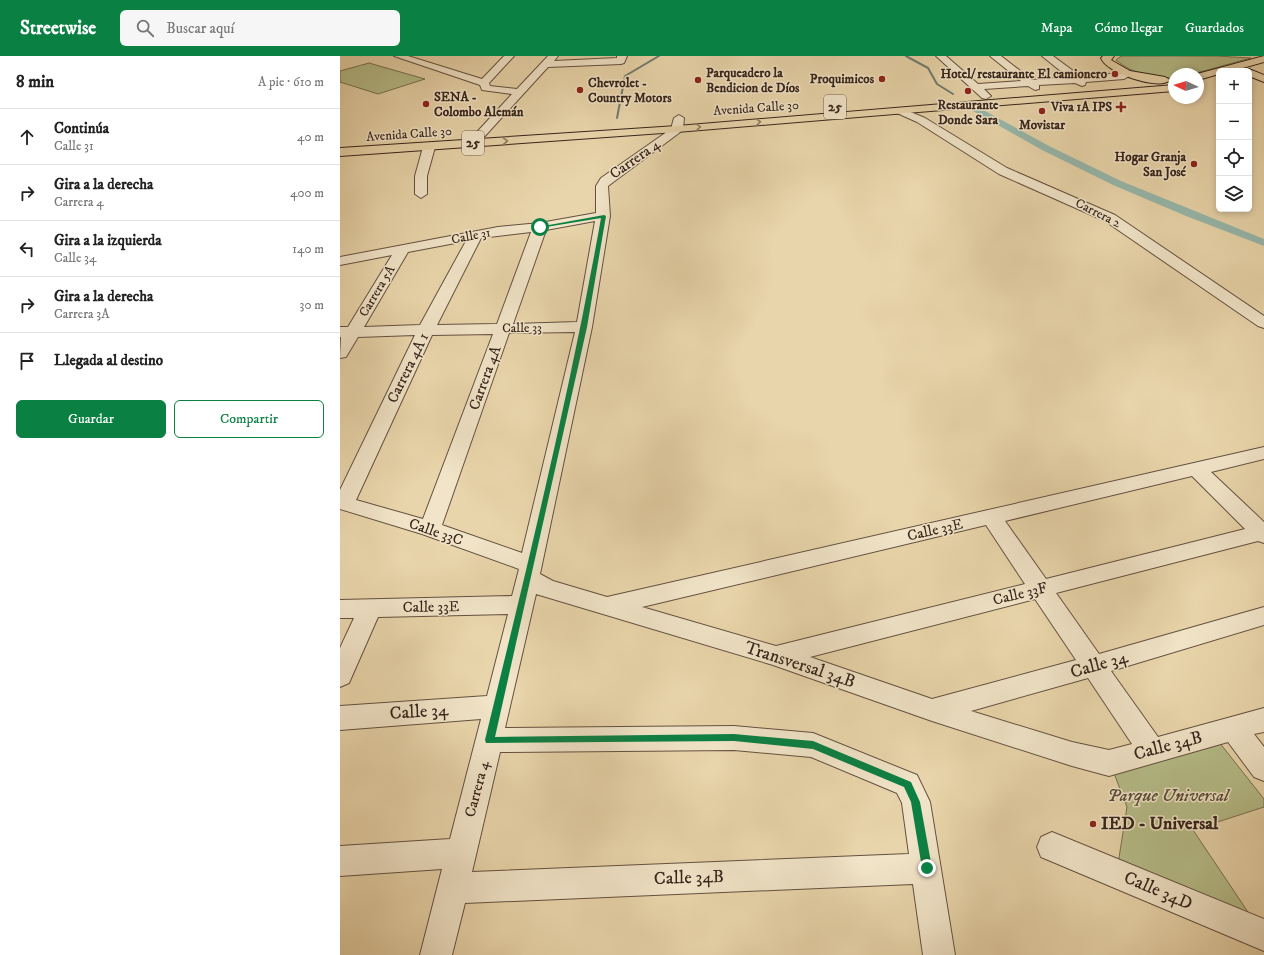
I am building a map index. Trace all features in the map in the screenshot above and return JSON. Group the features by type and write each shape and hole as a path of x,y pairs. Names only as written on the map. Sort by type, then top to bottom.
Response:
{"highway":[{"path":"1109,56 1106,59 1109,62 1129,74 1148,79 1168,81"},
{"path":"1235,68 1255,64 1262,83"},
{"path":"1204,76 1216,72"},
{"path":"1204,81 1216,78"},
{"name":"Avenida Calle 30","path":"340,144 481,134 632,127 1168,82"},
{"name":"Avenida Calle 30","path":"678,123 901,111 923,115 1168,89"},
{"name":"Avenida Calle 30","path":"340,152 430,147 607,128"}],"street":[{"path":"399,56 484,83 486,88 521,92"},
{"path":"484,83 509,56"},
{"path":"481,134 553,56"},
{"path":"941,56 987,96"},
{"path":"995,56 1042,93"},
{"path":"1047,56 1091,89"},
{"path":"545,64 621,58"},
{"path":"976,87 1124,76"},
{"name":"Carrera 2","path":"923,115 1003,171 1110,218 1264,323"},
{"name":"Carrera 4","path":"436,955 522,605 584,327 604,216 602,186 605,180 678,123"},
{"path":"421,194 421,176 430,147"},
{"name":"Calle 31","path":"340,261 476,235 540,227 604,216"},
{"name":"Carrera 4A","path":"430,529 540,227"},
{"name":"Carrera 4A 1","path":"342,502 426,330 476,235"},
{"name":"Carrera 5A","path":"340,353 347,332 402,250"},
{"name":"Calle 33","path":"347,332 584,327"},
{"name":"Calle 33E","path":"606,607 1197,470 1264,453"},
{"path":"1197,470 1263,533"},
{"name":"Calle 33C","path":"342,502 430,529 529,571"},
{"path":"991,517 1042,588 1151,750"},
{"name":"Calle 33F","path":"776,656 1263,533"},
{"name":"Transversal 34B","path":"529,571 545,588 776,656 932,710 1072,754"},
{"name":"Calle 33E","path":"340,609 522,605"},
{"path":"340,676 370,608"},
{"name":"Calle 34","path":"932,710 1094,666 1264,616"},
{"name":"Calle 34","path":"340,718 497,706"},
{"name":"Calle 34B","path":"1072,754 1110,763 1151,750 1264,720"},
{"path":"1234,729 1264,768"},
{"path":"489,740 734,738 813,745 907,784 916,802 939,955"},
{"name":"Calle 34D","path":"1052,847 1264,935"},
{"path":"340,861 460,853"},
{"name":"Calle 34B","path":"452,888 927,868"}],"green space":[{"path":"1121,56 1216,56 1251,58 1204,71 1204,68 1168,68 1168,78 1150,76 1136,72 1122,65 1116,60"},
{"path":"369,63 425,79 378,94 340,82 340,71"},
{"name":"Parque Universal","path":"1215,737 1264,799 1264,807 1193,830 1252,918 1118,864 1127,807 1112,768"}],"waterway":[{"path":"617,118 625,76 659,56"},
{"path":"906,56 928,68 937,84 953,94"},
{"path":"976,109 1045,148 1117,183 1153,199 1264,243"}],"place":[{"name":"Hotel/ restaurante El camionero","path":"1115,74"},
{"name":"Proquimicos","path":"882,79"},
{"name":"Parqueadero la Bendicion de Díos","path":"698,80"},
{"name":"Chevrolet - Country Motors","path":"580,90"},
{"name":"Restaurante Donde Sara","path":"968,91"},
{"name":"SENA - Colombo Alemán","path":"426,104"},
{"name":"Viva 1A IPS","path":"1121,107"},
{"name":"Movistar","path":"1042,111"},
{"name":"Hogar Granja San José","path":"1194,164"},
{"name":"IED - Universal","path":"1093,824"}],"route":[{"path":"540,227 604,216 584,327 522,605 489,740 734,738 813,745 907,784 916,802 927,868"}]}
